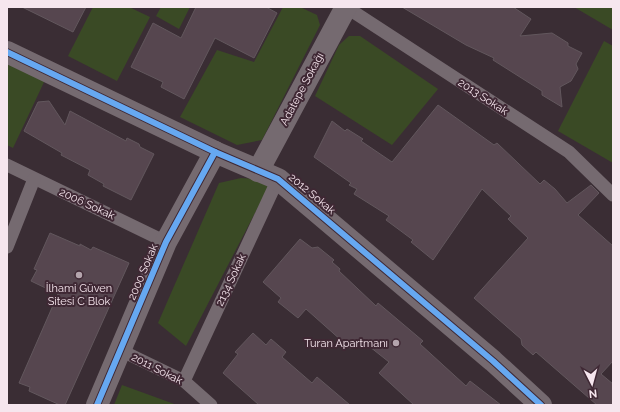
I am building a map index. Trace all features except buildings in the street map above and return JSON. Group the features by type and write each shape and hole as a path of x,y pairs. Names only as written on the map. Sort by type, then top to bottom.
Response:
{"street":[{"name":"Adatepe Sokağı","path":"268,175 346,7"},
{"name":"2012 Sokak","path":"7,52 215,152 268,175 493,361 541,405"},
{"name":"2000 Sokak","path":"97,405 166,242 215,152"}],"lane":[{"name":"2013 Sokak","path":"346,7 569,152 613,196"},
{"name":"2006 Sokak","path":"7,165 166,242"},
{"name":"2134 Sokak","path":"184,381 268,175"},
{"path":"7,247 34,179"},
{"name":"2011 Sokak","path":"120,350 184,381 211,405"}],"green space":[{"path":"93,7 129,7 150,17 117,81 68,56"},
{"path":"161,7 190,7 179,29 156,16"},
{"path":"283,7 300,7 317,15 320,25 262,140 237,145 180,117 217,50 254,62"},
{"path":"574,7 613,7 613,30"},
{"path":"349,36 360,36 438,89 392,145 315,96 339,45"},
{"path":"604,41 613,46 613,163 558,131"},
{"path":"7,63 45,80 13,148 7,145"},
{"path":"241,178 256,179 269,186 186,346 158,323 219,183"},
{"path":"122,385 177,405 114,405"}],"cycle path":[{"path":"7,52 215,152 278,179 493,361 541,405"},
{"path":"97,405 166,242 215,152"}],"place":[{"name":"İlhami Güven Sitesi C Blok","path":"79,275"},
{"name":"Turan Apartmanı","path":"396,343"}]}
